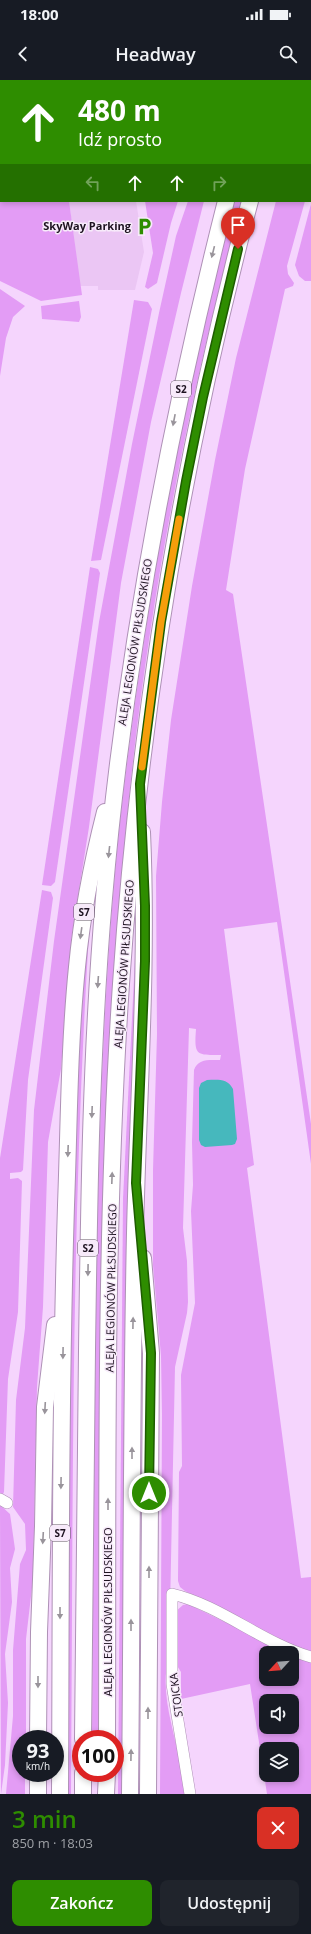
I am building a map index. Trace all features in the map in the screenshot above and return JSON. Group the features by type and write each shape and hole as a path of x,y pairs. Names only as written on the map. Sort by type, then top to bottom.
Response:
{"highway":[{"name":"ALEJA LEGIONÓW PIŁSUDSKIEGO","path":"83,1730 88,1254 94,1060 104,899 118,758 144,579 176,413 202,294 226,202"},
{"name":"ALEJA LEGIONÓW PIŁSUDSKIEGO","path":"107,1730 112,1184 121,984 131,862 161,622 186,481 224,303 250,202"},
{"name":"S7","path":"60,1794 60,1528 64,1272 70,1070 77,967 94,854 118,758"},
{"path":"130,1794 132,1351 136,1183 145,954 145,906 140,784"},
{"path":"136,1183 151,1353 148,1794"},
{"path":"38,1730 39,1632 44,1526 45,1408 53,1335 64,1272"},
{"path":"38,1782 38,1794"},
{"path":"83,1782 83,1794"},
{"path":"106,1794 107,1782"}],"street":[{"name":"STOICKA","path":"190,1794 172,1684 172,1594 199,1602 292,1652 311,1657"}],"shaded area":[{"path":"0,202 69,202 82,295 41,301 0,281"},
{"path":"69,202 136,202 144,252 135,290 98,290 98,286 80,286"},
{"path":"145,202 178,202 171,223 157,283 148,289 145,287 153,253"},
{"path":"188,202 204,202 151,422 121,583 89,827 72,934 61,1069 48,1142 43,1307 37,1387 33,1579 26,1639 26,1730 12,1730 12,1782 25,1782 25,1794 6,1794 13,1716 13,1650 20,1564 26,1550 25,1524 13,1507 16,1400 25,1328 34,1110 54,941 99,622 132,444 176,236"},
{"path":"235,202 242,202 203,356 170,512 134,749 126,828 116,933 110,1038 101,1437 98,1730 92,1730 98,1188 102,1065 109,943 120,821 148,613 191,380"},
{"path":"276,202 305,202 287,266 288,274 294,283 293,286 285,289 245,469 226,590 233,594 311,1124 311,1164 277,922 224,929 254,1165 247,1168 301,1578 311,1577 311,1652 299,1649 299,1646 283,1644 185,1591 180,1587 178,1581 179,1472 182,1466 181,1375 195,1303 191,1211 193,1185 192,1142 194,1070 198,1063 205,1060 220,1060 221,1055 206,1055 198,1052 196,1049 196,1029 189,1028 183,1228 187,1261 188,1302 175,1367 169,1657 166,1670 168,1710 180,1763 185,1794 160,1794 162,1415 161,1356 153,1265 153,1170 157,1034 156,876 171,720 192,586 215,460 236,358"},
{"path":"311,204 311,281 305,281 299,276 295,265"},
{"path":"0,289 25,306 13,317 6,338 0,376"},
{"path":"134,300 148,302 152,309 101,560 91,561"},
{"path":"79,301 81,317 79,322 42,319 41,306"},
{"path":"90,567 98,569 100,573 55,882 51,886 42,885"},
{"path":"42,890 51,892 53,898 28,1080 23,1170 21,1172 10,1173 10,1179 18,1178 22,1181 18,1312 8,1379 4,1492 2,1496 0,1495 0,1158"},
{"path":"89,934 83,1042 76,1257 71,1794 67,1794 68,1462 71,1263 78,1058 84,976"},
{"path":"136,938 124,1730 119,1730 123,1199"},
{"path":"207,1080 225,1081 231,1085 233,1089 237,1139 235,1144 205,1147 201,1145 199,1140 199,1088 201,1083"},
{"path":"0,1505 10,1514 15,1549 10,1568 12,1602 5,1654 8,1703 5,1765 1,1794"},
{"path":"188,1604 274,1646 259,1646 259,1686 299,1686 299,1657 311,1661 311,1794 267,1794 265,1782 299,1782 299,1742 259,1742 250,1684 181,1699 181,1672 174,1661 175,1612 183,1605"},
{"path":"118,1782 123,1782 123,1794 118,1794"}],"slow traffic":[{"path":"142,767 150,696 161,622 172,552 179,519"}],"place":[{"name":"SkyWay Parking","path":"144,226"}],"route":[{"path":"149,1493 151,1353 136,1183 145,961 145,906 140,784 150,696 172,552 196,426 238,249"}]}
